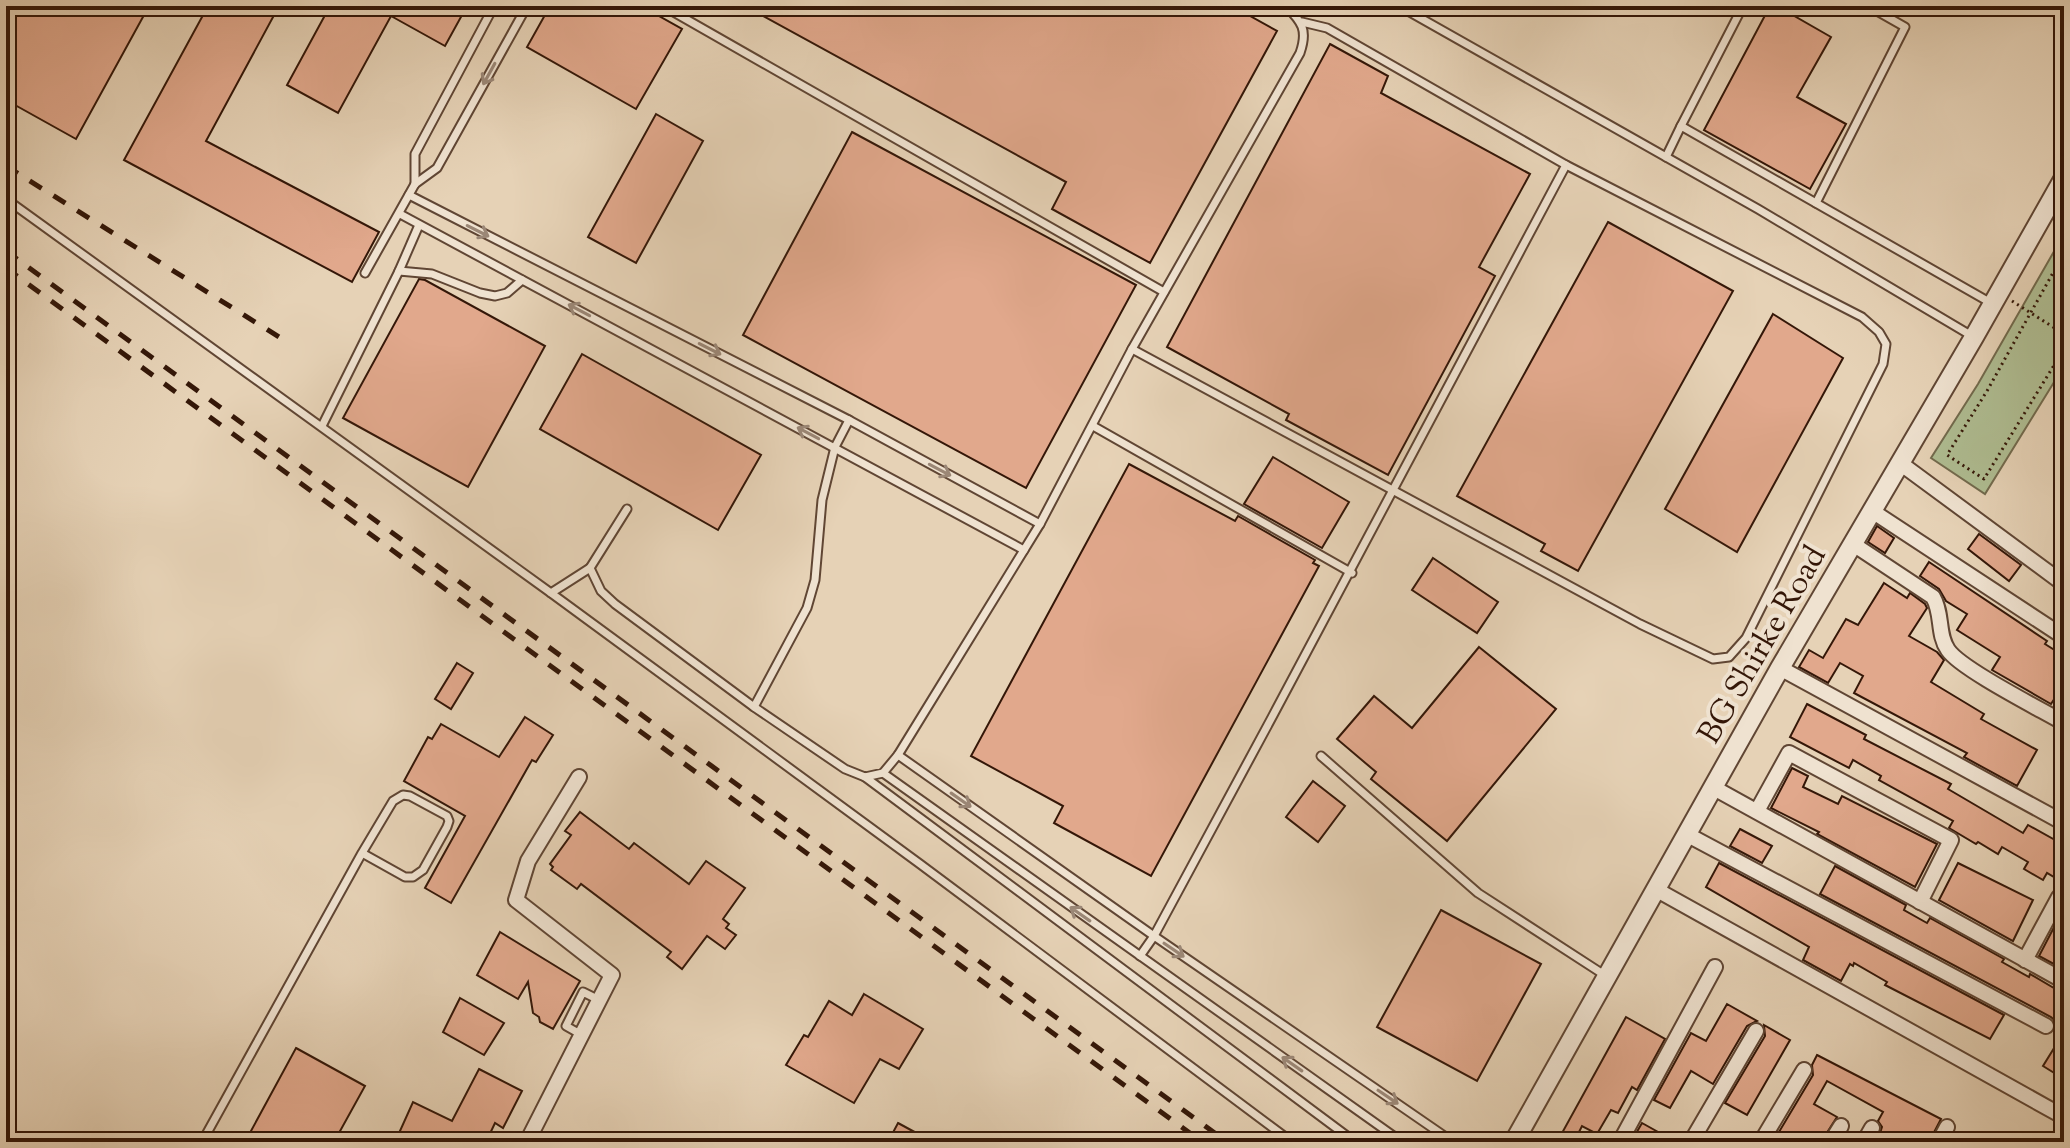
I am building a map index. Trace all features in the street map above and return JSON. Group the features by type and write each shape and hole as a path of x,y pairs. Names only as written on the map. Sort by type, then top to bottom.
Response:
{"street":[{"name":"BG Shirke Road","path":"1514,1142 1780,668 2063,184"},
{"path":"1900,463 2064,584"},
{"path":"1872,511 2064,637"},
{"path":"1853,544 1933,597 1940,608 1943,640 1949,652 1975,671 2064,723"},
{"path":"1780,668 2064,823"},
{"path":"1757,811 1789,753 1951,840 1920,902"},
{"path":"527,1142 612,975 516,900 528,861 579,777"},
{"path":"1714,788 2064,981"},
{"path":"1688,835 2046,1026"},
{"path":"1657,890 2064,1117"},
{"path":"2025,960 2059,897 2064,900"},
{"path":"1620,1142 1715,967"},
{"path":"1691,1142 1756,1031"},
{"path":"1761,1142 1804,1070"},
{"path":"1831,1142 1841,1126"},
{"path":"1939,1142 1947,1127"},
{"path":"1864,1142 1872,1128"}],"lane":[{"path":"415,184 415,154 494,6"},
{"path":"365,273 415,184 437,168 527,6"},
{"path":"663,6 1164,292"},
{"path":"865,777 883,773 898,755 1040,524 1132,349 1300,53 1306,38 1302,22 1286,6"},
{"path":"1399,6 1974,337"},
{"path":"1666,157 1743,6"},
{"path":"1816,203 1905,27 1868,6"},
{"path":"1132,349 1640,624 1713,659 1729,657 1746,638 1883,364 1886,344 1879,332 1862,317 1566,165 1327,28 1302,22"},
{"path":"1681,126 1816,203 1996,298"},
{"path":"1140,956 1154,936 1352,573 1566,165"},
{"path":"409,195 849,420 1040,524"},
{"path":"6,199 551,593 1292,1142"},
{"path":"400,214 1024,550"},
{"path":"322,426 419,225"},
{"path":"399,271 432,274 495,296 507,293 522,280"},
{"path":"754,707 807,608 815,580 822,500 835,447 849,420"},
{"path":"1093,426 1352,573"},
{"path":"551,593 590,568 627,509"},
{"path":"590,568 601,591 615,604 754,707 845,769 865,777 1355,1142"},
{"path":"898,755 1453,1142"},
{"path":"1321,756 1478,893 1608,977"},
{"path":"883,773 1402,1142"},
{"path":"202,1142 362,853 398,797 410,796 447,816 447,827 423,870 413,877 405,877 362,853"}],"path":[{"path":"2064,253 1987,391 1947,455 1984,479 2064,349"},
{"path":"1996,298 2030,312 2064,334"}],"green space":[{"path":"2064,234 2064,366 1985,494 1931,458 1978,384"}],"building":[{"path":"19,6 149,6 76,139 6,100 6,30"},
{"path":"208,6 279,6 206,141 379,232 352,282 124,160"},
{"path":"330,6 467,6 445,46 391,16 338,113 287,85"},
{"path":"550,6 641,6 682,29 636,109 527,47"},
{"path":"745,6 1232,6 1277,31 1150,263 1052,209 1066,182"},
{"path":"1770,6 1777,6 1831,37 1797,97 1846,124 1810,189 1704,130"},
{"path":"1330,44 1388,76 1381,93 1530,174 1479,267 1495,276 1388,475 1286,420 1289,414 1167,347"},
{"path":"656,114 703,141 636,263 588,237"},
{"path":"852,132 1136,285 1026,488 743,335"},
{"path":"1608,222 1733,291 1578,571 1541,551 1545,544 1457,496"},
{"path":"419,279 545,346 468,487 343,418"},
{"path":"1773,314 1843,358 1737,552 1665,509"},
{"path":"582,354 761,455 718,530 540,429"},
{"path":"1273,457 1349,502 1322,548 1244,504"},
{"path":"1129,464 1235,521 1238,516 1315,560 1313,563 1319,566 1151,876 1054,823 1063,806 971,756"},
{"path":"1877,526 1894,538 1885,553 1868,542"},
{"path":"1979,534 2021,565 2009,581 1968,549"},
{"path":"1433,558 1498,602 1477,633 1412,590"},
{"path":"1929,562 2047,641 2045,644 2064,656 2064,684 2051,704 1992,670 2000,657 1957,630 1967,614 1946,601 1939,589 1920,576"},
{"path":"1884,583 1907,598 1910,593 1927,608 1909,636 1937,652 1944,660 1931,682 1984,714 1981,719 2037,750 2017,786 1964,757 1967,753 1854,693 1863,676 1840,663 1828,683 1799,667 1809,650 1823,658 1846,619 1858,625"},
{"path":"1479,647 1556,709 1447,841 1371,779 1376,772 1337,739 1374,696 1412,728"},
{"path":"457,663 473,673 451,709 435,699"},
{"path":"1807,704 1866,735 1864,739 1951,784 1948,789 2023,833 2028,825 2064,845 2064,883 2047,873 2043,880 2024,869 2028,862 2002,847 1998,854 1978,842 1976,844 1949,828 1953,821 1879,780 1881,776 1853,760 1849,768 1790,737"},
{"path":"525,717 553,735 536,762 532,760 451,903 425,888 465,816 404,781 428,737 432,739 441,724 499,757"},
{"path":"1792,768 1808,776 1803,787 1838,804 1842,796 1937,844 1915,887 1771,808"},
{"path":"1313,781 1345,806 1318,842 1286,817"},
{"path":"580,812 629,849 634,843 689,884 706,861 745,888 723,919 729,924 726,928 736,935 725,949 707,936 682,969 667,957 671,952 581,884 577,889 551,870 553,867 550,864 571,835 565,831"},
{"path":"1740,829 1772,846 1762,863 1730,846"},
{"path":"1719,863 2004,1015 1990,1039 1885,985 1887,982 1854,963 1853,966 1850,964 1841,981 1803,960 1809,947 1706,887"},
{"path":"1958,863 2033,900 2013,941 1939,900"},
{"path":"1835,866 1906,905 1904,910 1927,923 1930,918 2004,959 2002,962 2064,994 2064,1029 2051,1017 1820,894"},
{"path":"1441,910 1541,964 1477,1081 1377,1027"},
{"path":"2063,910 2064,966 2063,969 2039,956"},
{"path":"500,932 580,981 553,1029 540,1022 533,1013 528,982 518,999 477,975"},
{"path":"864,994 923,1029 899,1069 880,1059 854,1103 786,1065 804,1035 808,1037 829,1001 852,1015"},
{"path":"460,998 504,1023 484,1055 443,1032"},
{"path":"1727,1004 1757,1021 1747,1026 1713,1084 1691,1071 1670,1108 1654,1100 1691,1033 1706,1041"},
{"path":"1626,1017 1665,1039 1637,1090 1632,1087 1618,1113 1611,1110 1597,1134 1582,1126 1575,1140 1562,1133"},
{"path":"1764,1025 1790,1040 1747,1115 1725,1103 1765,1036"},
{"path":"2064,1032 2064,1079 2043,1066"},
{"path":"296,1048 365,1086 334,1142 245,1142"},
{"path":"1817,1055 1941,1119 1929,1142 1895,1142 1880,1133 1882,1127 1878,1121 1883,1112 1827,1081 1814,1104 1837,1117 1821,1142 1773,1142 1813,1075 1812,1065"},
{"path":"479,1069 522,1091 503,1128 495,1123 486,1142 395,1142 413,1102 452,1121"},
{"path":"898,1123 933,1142 888,1142"},
{"path":"1642,1123 1676,1142 1631,1142"}],"railway":[{"path":"6,166 287,342"},
{"path":"6,251 1227,1142"},
{"path":"6,268 1202,1142"}]}
